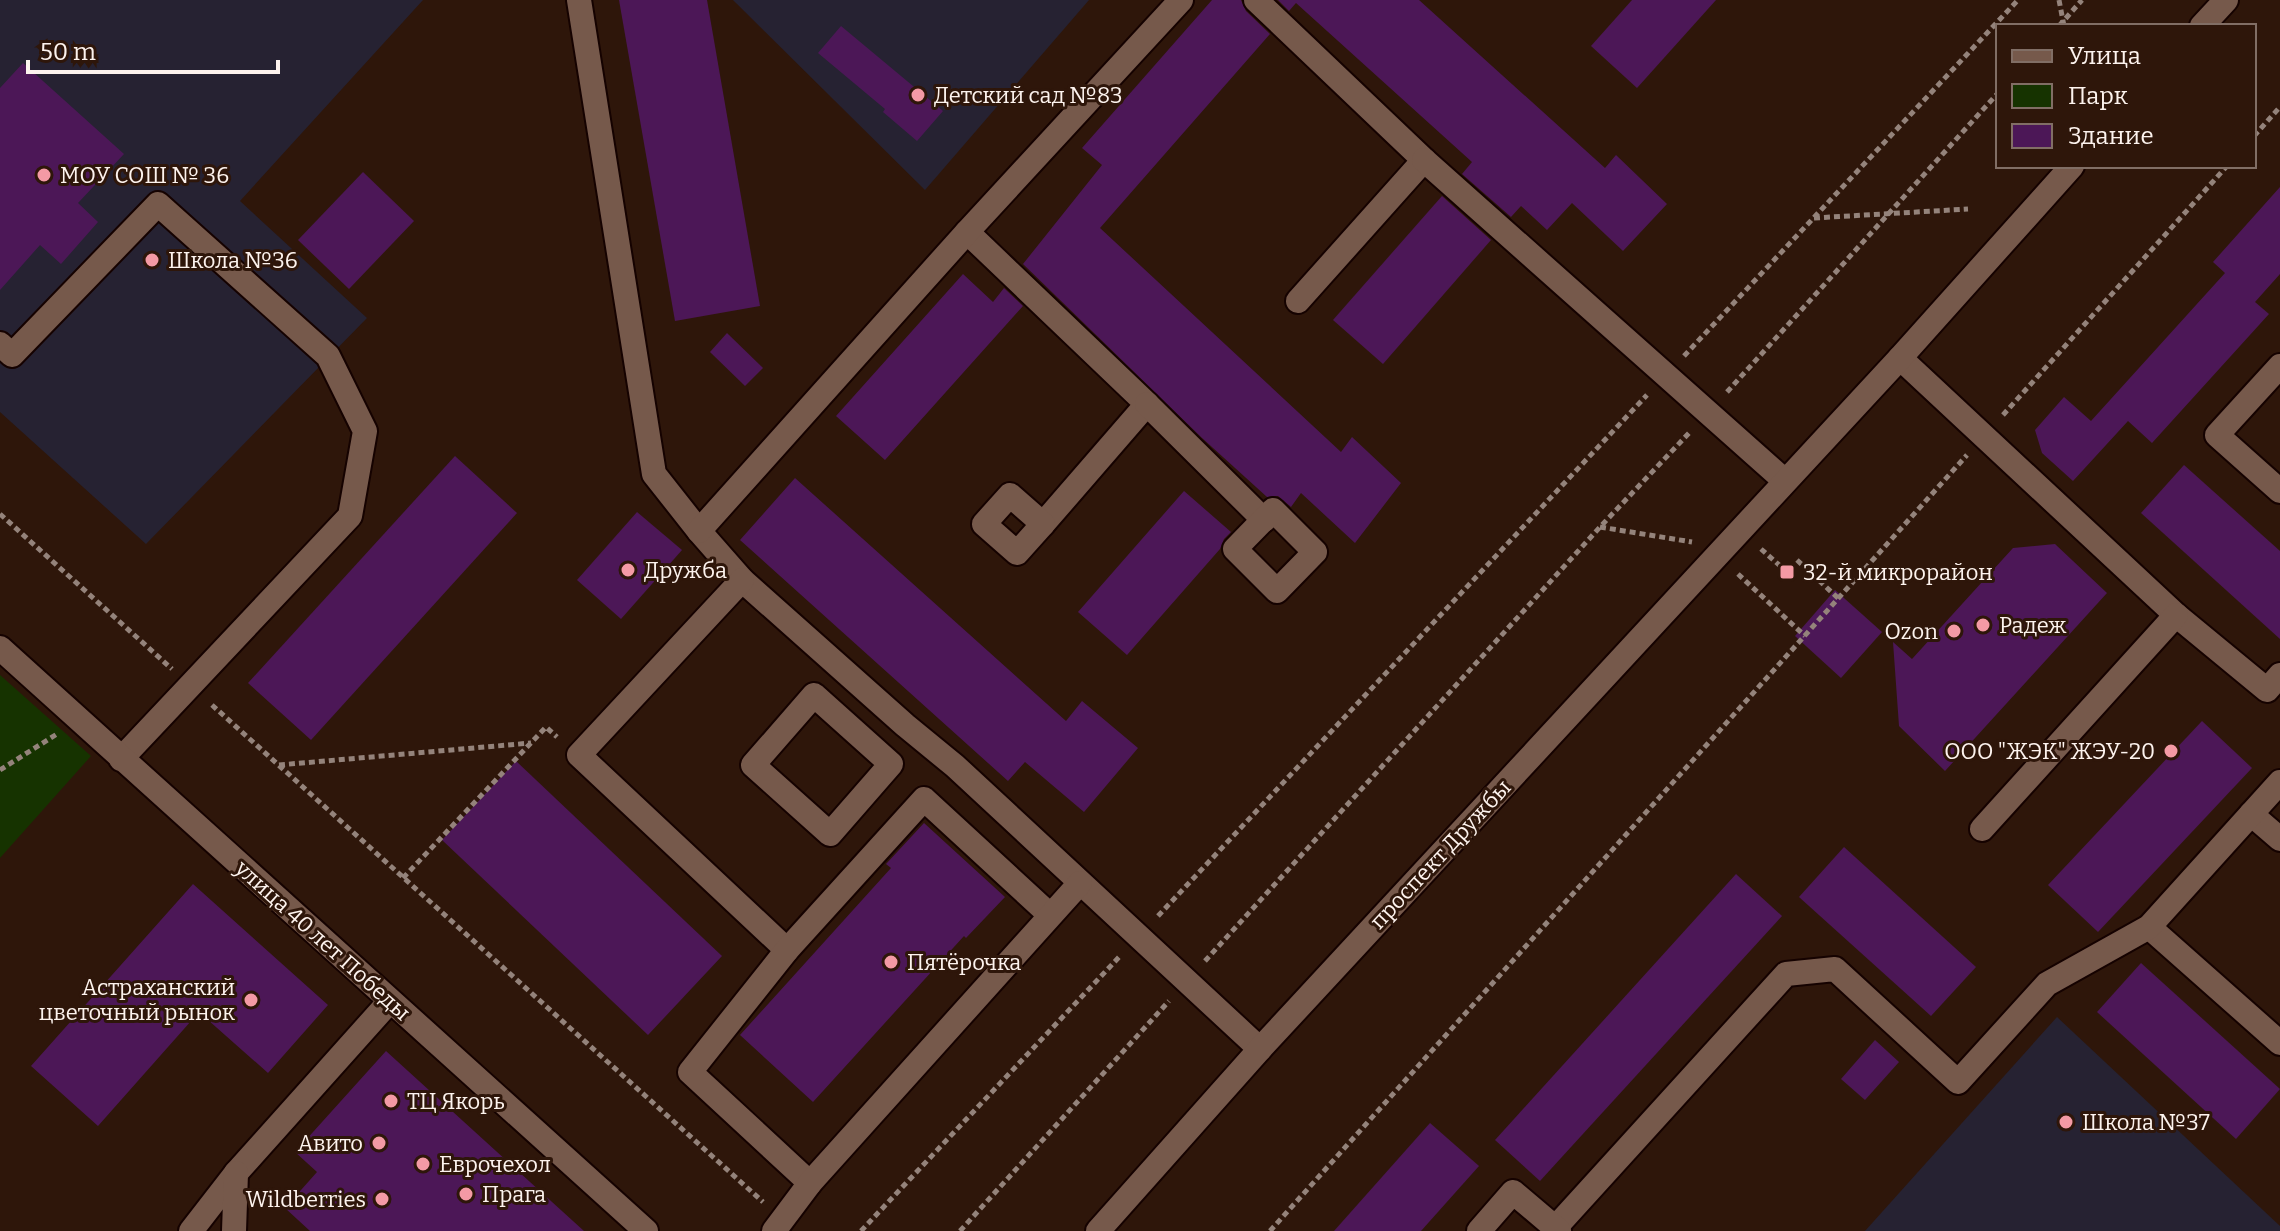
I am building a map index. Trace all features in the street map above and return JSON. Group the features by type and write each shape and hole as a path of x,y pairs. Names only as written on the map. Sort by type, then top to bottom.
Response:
{"street":[{"path":"579,0 654,474 742,580 955,766 1260,1049"},
{"path":"699,531 967,232 1181,0"},
{"path":"1256,0 1424,160 1785,481"},
{"path":"2204,24 2226,0"},
{"path":"1298,301 1424,160"},
{"path":"2070,168 1900,358 2176,615 2276,689"},
{"path":"0,344 12,355 158,204 328,356 365,431 350,516 121,759"},
{"path":"967,232 1264,520"},
{"name":"проспект Дружбы","path":"1098,1231 1260,1049 1900,358"},
{"path":"2280,366 2217,435 2280,491"},
{"path":"1043,524 1147,404"},
{"path":"742,580 579,755 787,950"},
{"path":"1982,829 2176,615"},
{"name":"улица 40 лет Победы","path":"0,648 646,1231"},
{"path":"814,695 879,752 891,764 830,834 753,765 814,695"},
{"path":"879,752 905,725"},
{"path":"1479,1231 1513,1192 1557,1230 1786,974 1835,969 1958,1082 2047,984 2149,927 2280,782"},
{"path":"810,1183 690,1072 787,950 924,799 1050,915"},
{"path":"2251,814 2280,839"},
{"path":"778,1225 810,1183 1080,883"},
{"path":"2149,927 2280,1043"},
{"path":"191,1231 236,1173 390,1001"},
{"path":"234,1231 236,1173"}],"path":[{"path":"861,1231 2018,0"},
{"path":"2059,0 2062,24"},
{"path":"2062,24 2082,0"},
{"path":"960,1231 1996,95"},
{"path":"2256,134 2280,107"},
{"path":"1270,1231 2225,168"},
{"path":"1814,218 1968,209"},
{"path":"0,514 403,878 778,1225"},
{"path":"1797,560 1839,599"},
{"path":"0,770 79,720"},
{"path":"403,878 546,727 579,755"},
{"path":"278,765 531,743"}],"shaded area":[{"name":"Школа №36","path":"0,0 423,0 240,201 367,318 146,544 0,412"},
{"name":"Детский сад №83","path":"733,0 1089,0 925,190"},
{"name":"Школа №37","path":"2057,1017 2280,1226 2280,1231 1865,1231"}],"green space":[{"path":"0,675 91,756 0,858"}],"building":[{"path":"619,0 707,0 760,306 675,321"},
{"path":"1212,0 1241,0 1246,11 1270,34 1100,228 1341,452 1352,437 1401,483 1355,543 1301,493 1291,507 1278,496 1267,497 1023,264 1102,165 1082,148"},
{"path":"1278,0 1419,0 1605,168 1616,155 1667,204 1623,251 1572,203 1547,230 1521,206 1511,217 1462,174 1472,162 1296,3 1289,11"},
{"path":"1632,0 1716,0 1637,88 1591,46"},
{"path":"841,26 943,111 917,141 883,112 885,109 818,53"},
{"name":"МОУ СОШ № 36","path":"23,63 124,154 78,203 98,222 61,264 40,245 0,290 0,88"},
{"path":"363,172 414,221 349,289 298,240"},
{"path":"2280,187 2280,274 2255,302 2269,314 2152,443 2128,421 2073,481 2042,453 2035,430 2064,397 2091,421 2225,273 2213,262"},
{"path":"1442,196 1491,240 1383,364 1333,320"},
{"path":"963,274 993,302 1004,288 1023,306 885,460 836,416"},
{"path":"727,333 763,368 745,386 710,352"},
{"path":"455,456 517,513 311,740 248,683"},
{"path":"2184,465 2280,551 2280,639 2141,513"},
{"path":"795,478 1066,721 1082,701 1138,748 1084,812 1025,762 1008,781 740,540"},
{"path":"1184,491 1231,532 1220,549 1127,655 1078,612"},
{"path":"637,512 682,550 621,619 577,580"},
{"path":"2055,544 2107,593 1945,771 1899,726 1893,642 1912,659 2013,548"},
{"path":"1835,590 1882,632 1841,678 1795,636"},
{"path":"2202,721 2252,768 2098,932 2048,885"},
{"path":"516,761 722,956 648,1035 442,840"},
{"path":"924,823 1005,897 966,938 964,936 813,1102 740,1035 891,868 886,864"},
{"path":"1844,847 1976,967 1931,1016 1799,897"},
{"path":"1736,874 1782,916 1540,1181 1495,1140"},
{"path":"193,884 328,1005 268,1073 199,1012 98,1126 31,1066"},
{"path":"2141,963 2280,1089 2236,1139 2097,1012"},
{"path":"1875,1040 1899,1062 1865,1100 1841,1079"},
{"name":"ТЦ Якорь","path":"386,1051 584,1231 310,1231 285,1208 317,1172 295,1152"},
{"path":"1430,1123 1479,1166 1421,1231 1334,1231"}],"place":[{"name":"Детский сад №83","path":"918,95"},
{"name":"МОУ СОШ № 36","path":"44,175"},
{"name":"Школа №36","path":"152,260"},
{"name":"Дружба","path":"628,570"},
{"name":"32-й микрорайон","path":"1787,572"},
{"name":"Радеж","path":"1983,625"},
{"name":"Ozon","path":"1954,631"},
{"name":"ООО \"ЖЭК\" ЖЭУ-20","path":"2171,751"},
{"name":"Пятёрочка","path":"891,962"},
{"name":"Астраханский цветочный рынок","path":"251,1000"},
{"name":"ТЦ Якорь","path":"391,1101"},
{"name":"Школа №37","path":"2066,1122"},
{"name":"Авито","path":"379,1143"},
{"name":"Еврочехол","path":"423,1164"},
{"name":"Прага","path":"466,1194"},
{"name":"Wildberries","path":"382,1199"}]}
